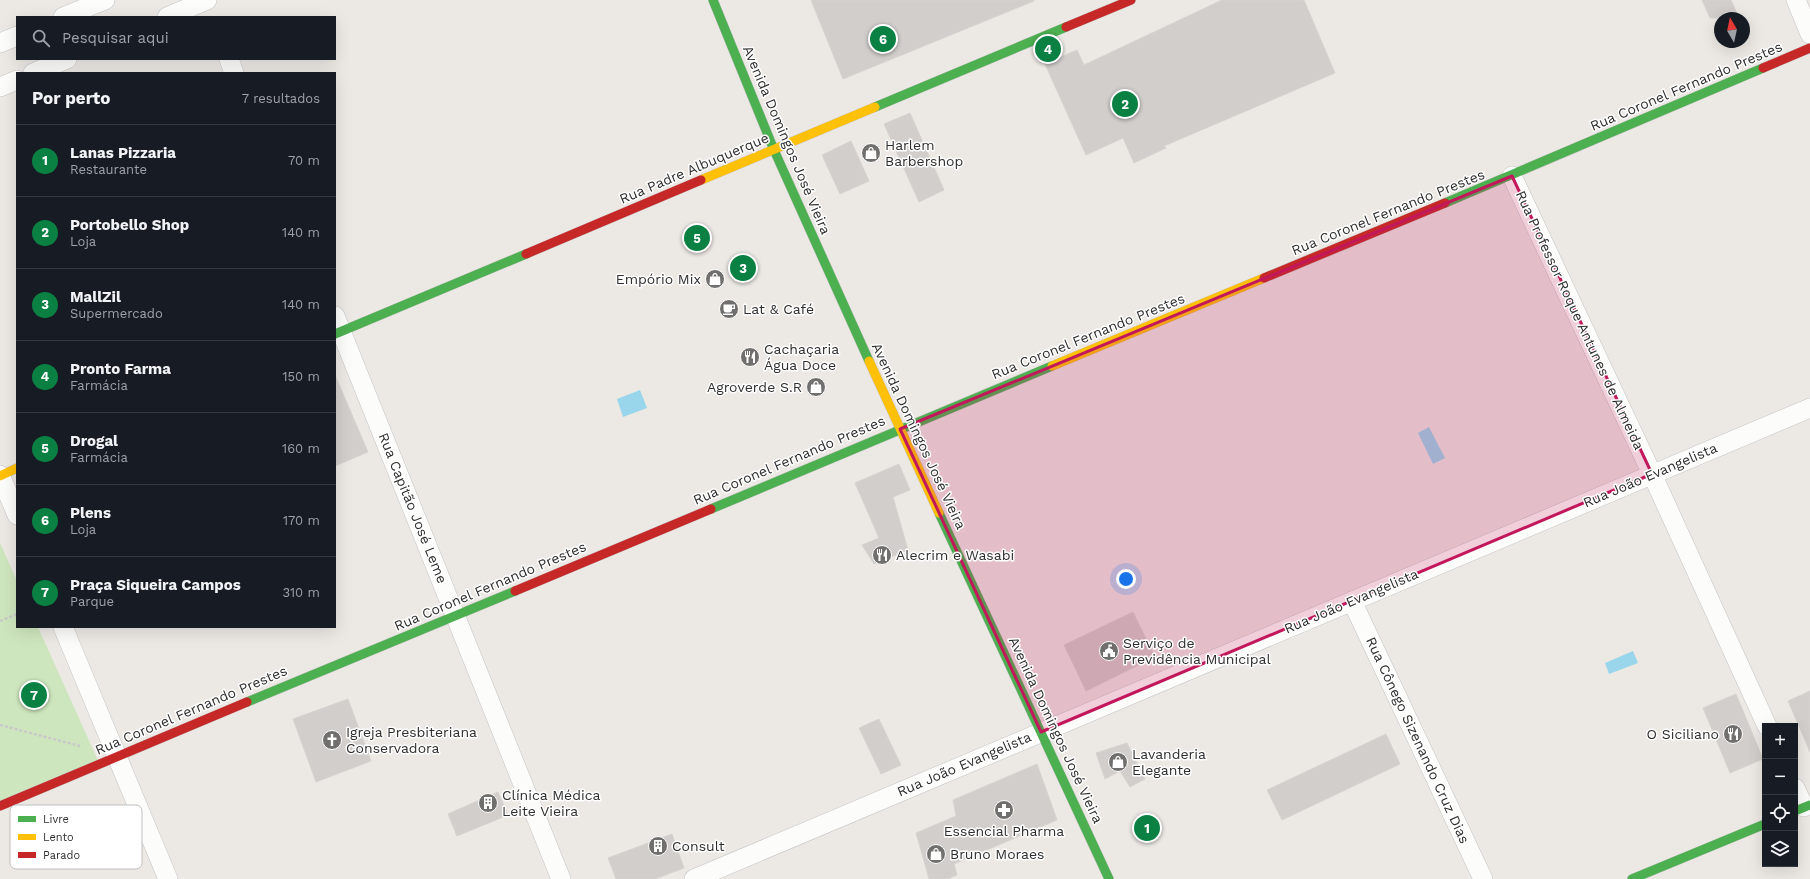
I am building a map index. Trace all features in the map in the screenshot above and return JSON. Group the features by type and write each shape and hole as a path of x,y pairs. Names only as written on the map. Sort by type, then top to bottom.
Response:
{"main road":[{"name":"Avenida Domingos José Vieira","path":"713,0 774,150 900,429 1109,879"},
{"name":"Rua Padre Albuquerque","path":"337,327 774,150 1131,0"},
{"name":"Rua Coronel Fernando Prestes","path":"0,806 900,429 1512,176 1810,48"},
{"path":"0,475 16,468"},
{"path":"1632,879 1762,825"}],"street":[{"path":"65,16 105,0"},
{"path":"1796,0 1810,34"},
{"path":"170,16 207,5"},
{"path":"0,43 16,36"},
{"path":"35,72 65,60"},
{"path":"229,60 234,72"},
{"path":"0,87 16,80"},
{"name":"Rua Professor Roque Antunes de Almeida","path":"1512,176 1652,474 1766,723"},
{"name":"Rua Capitão José Leme","path":"337,327 456,616 561,879"},
{"name":"Rua João Evangelista","path":"694,879 1810,408"},
{"path":"0,475 16,513"},
{"name":"Rua Cônego Sizenando Cruz Dias","path":"1352,601 1483,879"},
{"path":"63,628 137,805"},
{"path":"1798,795 1804,809"},
{"path":"142,816 168,879"}],"path":[{"path":"0,621 16,614"},
{"path":"0,725 117,756"}],"highlighted area":[{"path":"1512,176 1652,474 1041,732 900,429"}],"green space":[{"path":"0,543 16,579 16,628 38,628 99,763 0,803"}],"water":[{"path":"640,390 647,408 623,417 617,399"},
{"path":"1429,427 1445,458 1433,464 1418,433"},
{"path":"1633,651 1638,663 1609,674 1605,663"}],"building":[{"path":"811,0 1034,0 1034,1 843,79"},
{"path":"1222,0 1304,0 1335,73 1164,146 1166,148 1134,163 1123,138 1086,155 1045,64 1077,50 1084,65"},
{"path":"1702,0 1731,0 1736,12 1714,12 1714,18 1710,18"},
{"path":"910,113 944,190 919,202 884,124"},
{"path":"851,141 869,181 840,194 822,155"},
{"path":"336,377 368,452 336,466"},
{"path":"899,464 910,490 893,497 908,550 874,564 862,545 879,538 855,483"},
{"name":"Serviço de Previdência Municipal","path":"1133,612 1155,657 1086,691 1064,645"},
{"path":"1810,691 1810,752 1798,723 1788,701"},
{"name":"O Siciliano","path":"1736,694 1762,759 1730,773 1703,708"},
{"name":"Igreja Presbiteriana Conservadora","path":"348,699 371,761 316,782 293,719"},
{"path":"879,719 901,765 881,774 859,728"},
{"path":"1386,734 1400,764 1282,820 1267,790"},
{"name":"Lavanderia Elegante","path":"1127,743 1145,779 1130,787 1120,771 1105,779 1096,753"},
{"name":"Essencial Pharma","path":"1037,764 1057,820 954,864 957,875 948,879 929,879 916,833 956,816 953,800"},
{"name":"Clínica Médica Leite Vieira","path":"498,792 508,815 457,836 448,814"},
{"name":"Consult","path":"672,834 684,868 655,879 616,879 608,858"}],"traffic: fast":[{"path":"713,0 774,150 869,361"},
{"path":"875,107 1066,27"},
{"path":"1445,203 1763,68"},
{"path":"336,334 526,254"},
{"path":"711,509 1052,366"},
{"path":"939,513 1109,879"},
{"path":"247,702 515,591"},
{"path":"1798,810 1810,805"},
{"path":"1632,879 1762,825"}],"traffic: slow":[{"path":"701,180 875,107"},
{"path":"1052,366 1264,278"},
{"path":"869,361 939,513"},
{"path":"0,476 16,468"}],"traffic: jam":[{"path":"1066,27 1131,0"},
{"path":"1763,68 1810,48"},
{"path":"526,254 701,180"},
{"path":"1264,278 1445,203"},
{"path":"515,591 711,509"},
{"path":"0,806 247,702"}],"place":[{"name":"Plens","path":"883,39"},
{"name":"Pronto Farma","path":"1048,49"},
{"name":"Portobello Shop","path":"1125,104"},
{"name":"Harlem Barbershop","path":"871,153"},
{"name":"Drogal","path":"697,238"},
{"name":"MallZil","path":"743,268"},
{"name":"Empório Mix","path":"715,279"},
{"name":"Lat & Café","path":"729,309"},
{"name":"Cachaçaria Água Doce","path":"750,357"},
{"name":"Agroverde S.R","path":"816,387"},
{"name":"Alecrim e Wasabi","path":"882,555"},
{"name":"Serviço de Previdência Municipal","path":"1109,651"},
{"name":"Praça Siqueira Campos","path":"34,695"},
{"name":"O Siciliano","path":"1733,734"},
{"name":"Igreja Presbiteriana Conservadora","path":"332,740"},
{"name":"Lavanderia Elegante","path":"1118,762"},
{"name":"Clínica Médica Leite Vieira","path":"488,803"},
{"name":"Essencial Pharma","path":"1004,810"},
{"name":"Lanas Pizzaria","path":"1147,828"},
{"name":"Consult","path":"658,846"},
{"name":"Bruno Moraes","path":"936,854"}]}
